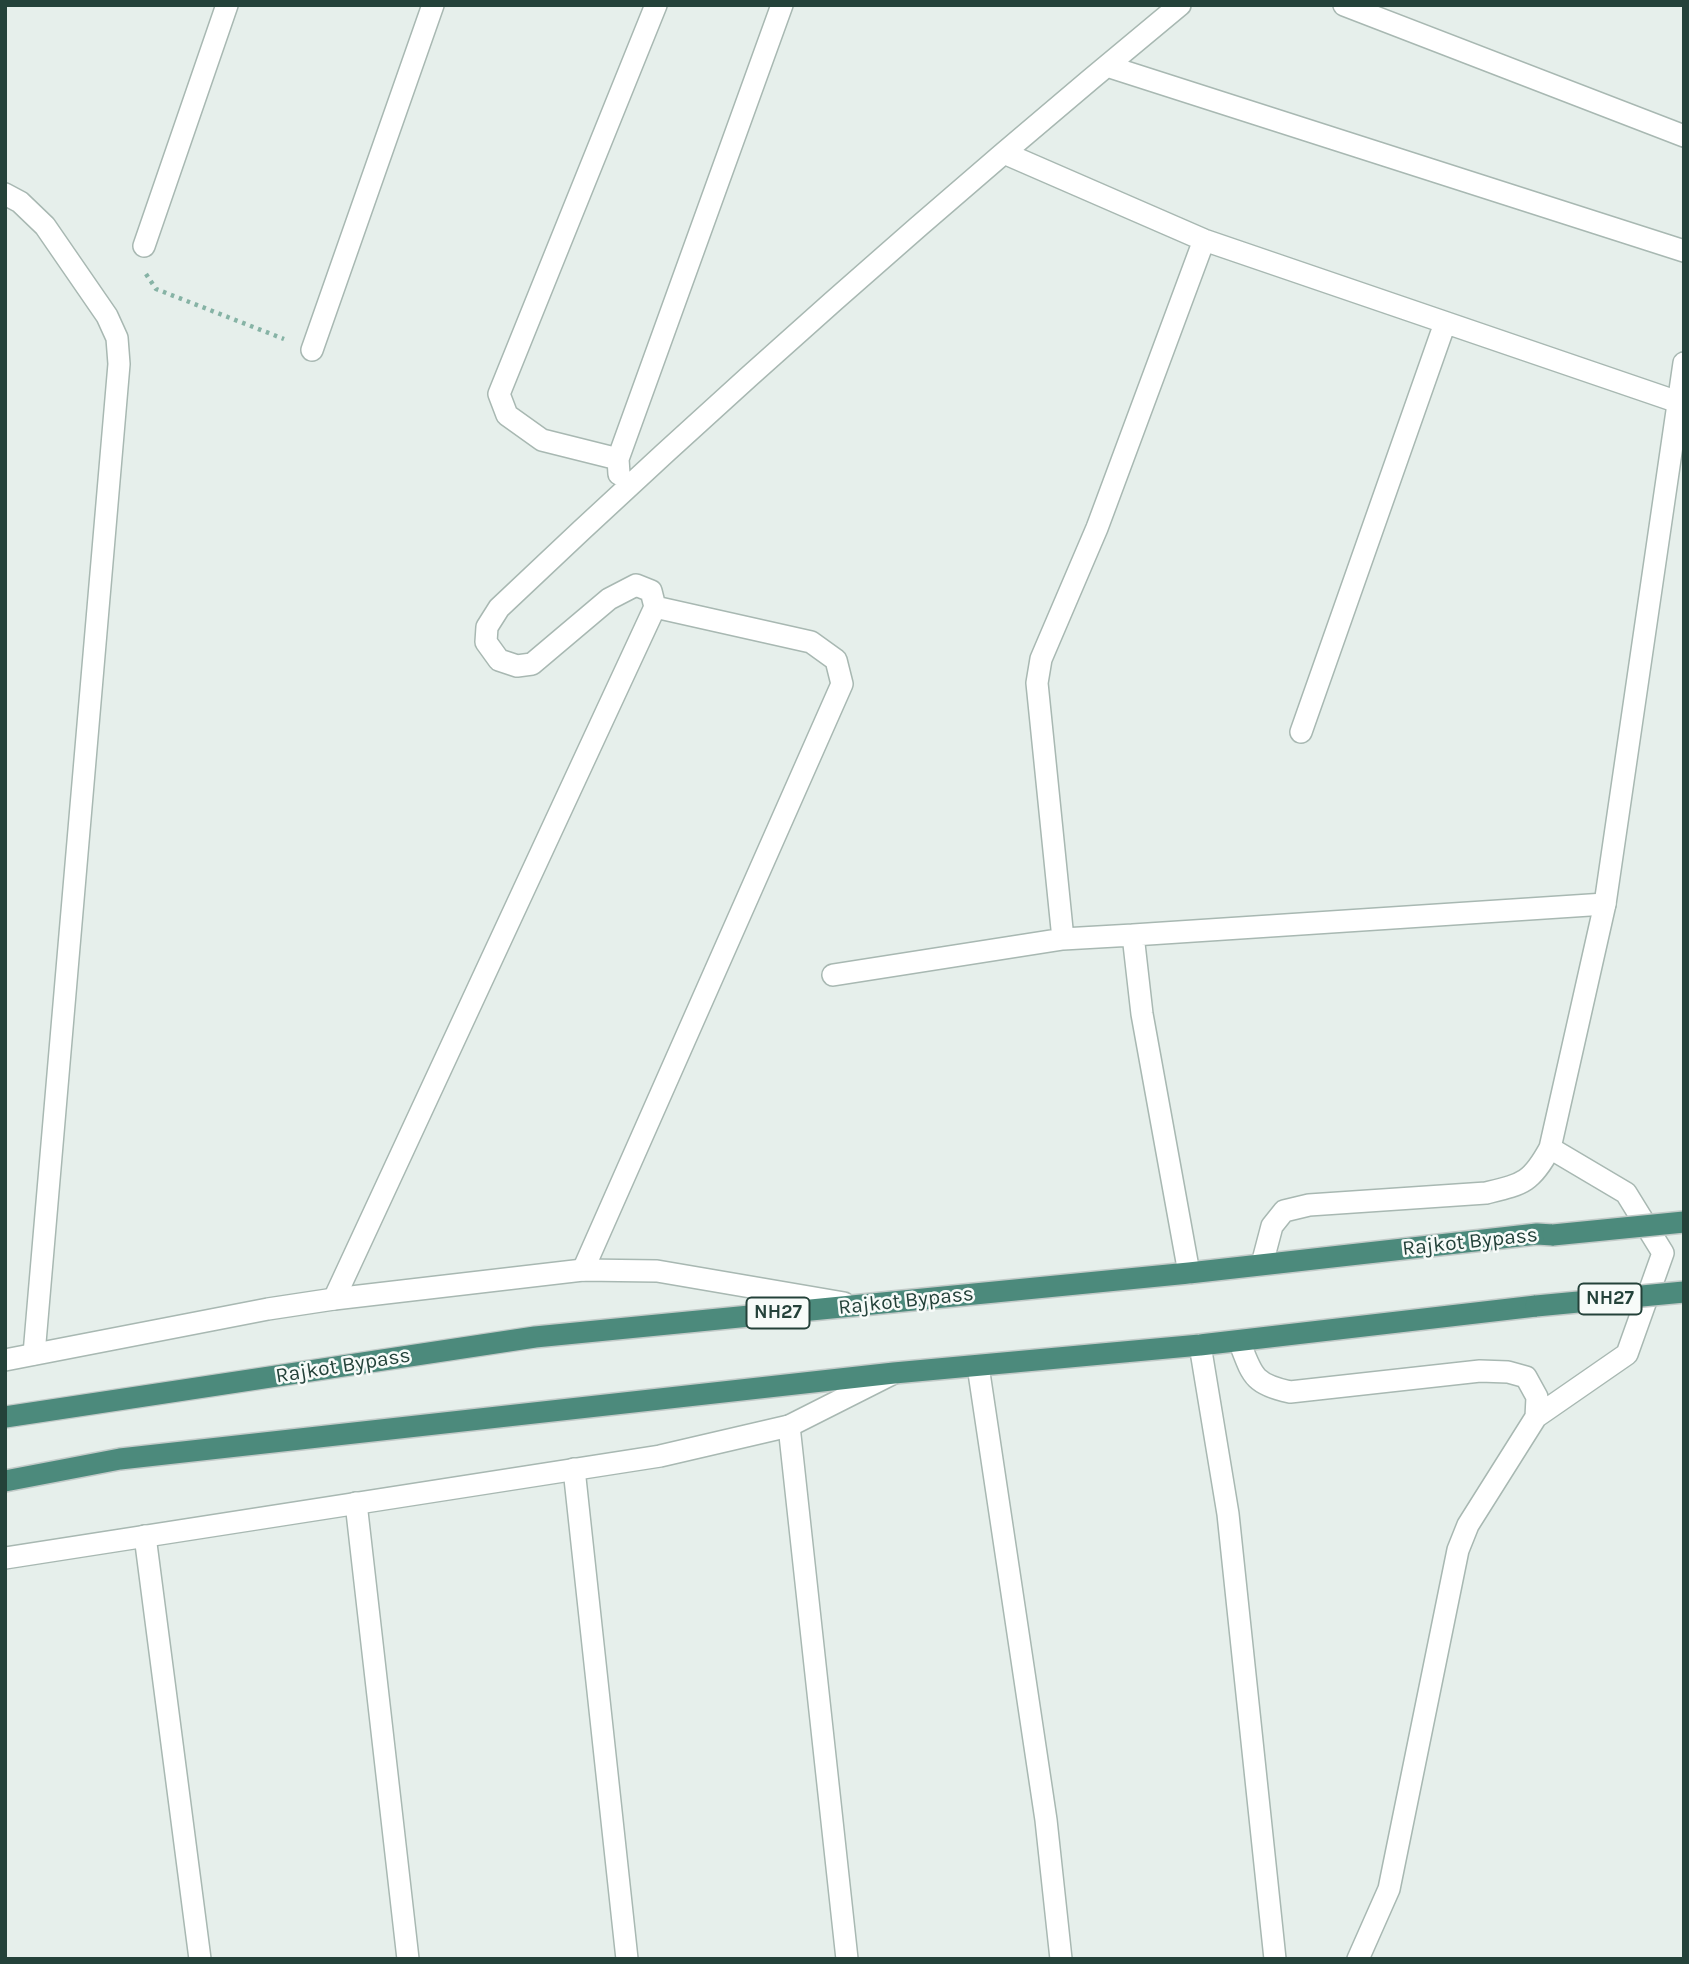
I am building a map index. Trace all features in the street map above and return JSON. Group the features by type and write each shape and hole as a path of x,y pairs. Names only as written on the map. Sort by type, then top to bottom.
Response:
{"highway":[{"name":"Rajkot Bypass","path":"5,1418 535,1337 1189,1273 1537,1234 1553,1235 1684,1223"},
{"name":"NH27","path":"5,1481 120,1459 894,1373 1200,1345 1536,1306 1684,1292"}],"street":[{"path":"144,246 227,5"},
{"path":"312,350 433,5"},
{"path":"618,459 542,440 507,415 499,394 656,5"},
{"path":"620,493 618,459 782,5"},
{"path":"334,1299 655,607 651,592 636,585 622,590 609,598 533,664 517,666 499,660 486,642 487,627 499,608 620,493 751,375 1004,153 1180,5"},
{"path":"1344,5 1684,136"},
{"path":"1107,66 1684,251"},
{"path":"1004,153 1204,240 1678,402"},
{"path":"5,194 20,202 45,226 107,316 117,338 119,364 34,1354"},
{"path":"1063,939 1037,683 1041,659 1097,528 1204,240"},
{"path":"1301,732 1445,323"},
{"path":"1262,1264 1272,1226 1284,1211 1308,1205 1486,1194 1514,1186 1536,1173 1550,1148 1605,904 1684,363"},
{"path":"583,1270 842,684 836,660 811,642 655,607"},
{"path":"833,975 1063,939 1605,904"},
{"path":"1133,935 1142,1014 1189,1273"},
{"path":"1358,1959 1389,1889 1458,1550 1468,1525 1536,1417 1627,1354 1662,1253 1626,1193 1550,1148"},
{"path":"5,1360 268,1309 583,1270 657,1271 856,1306"},
{"path":"1239,1341 1252,1373 1267,1387 1290,1392 1480,1371 1508,1372 1525,1377 1537,1397 1536,1417"},
{"path":"1200,1345 1228,1514 1275,1959"},
{"path":"978,1366 1046,1820 1061,1959"},
{"path":"5,1558 660,1456 789,1426 894,1373"},
{"path":"789,1426 847,1959"},
{"path":"574,1469 627,1959"},
{"path":"356,1503 408,1959"},
{"path":"145,1536 200,1959"}],"path":[{"path":"144,246 143,270 156,289 312,350"}]}
